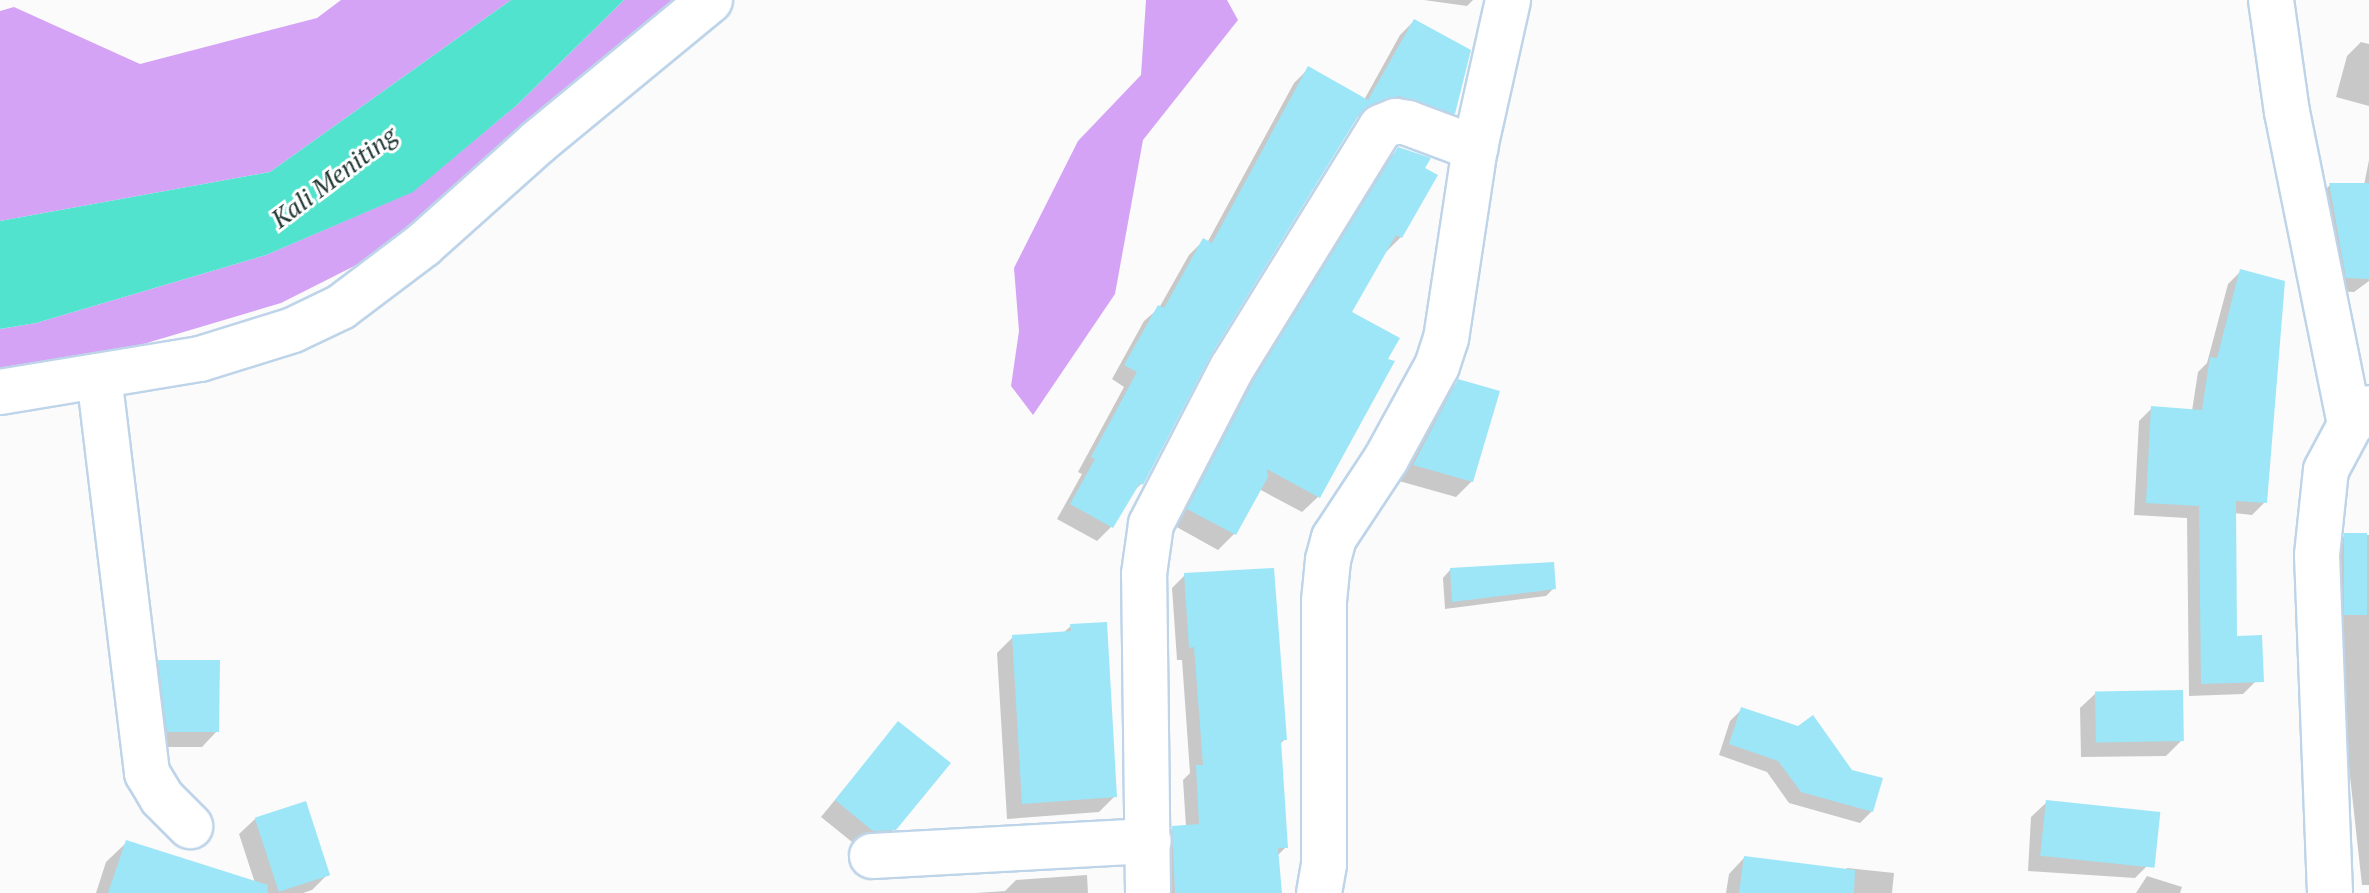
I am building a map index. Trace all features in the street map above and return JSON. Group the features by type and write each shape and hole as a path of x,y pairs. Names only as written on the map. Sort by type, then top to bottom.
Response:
{"street":[{"path":"0,392 200,359 247,346 341,307 423,245 538,142 710,0"},
{"path":"1319,893 1324,864 1324,601 1328,560 1334,538 1386,459 1437,366 1446,339 1475,148 1508,0"},
{"path":"2271,0 2287,112 2360,416 2326,470 2317,555 2330,893"},
{"path":"1148,893 1144,574 1151,524 1232,368 1381,127 1396,121 1408,123 1475,148"},
{"path":"99,376 147,773 162,798 190,826"},
{"path":"872,856 1149,841"}],"shaded area":[{"path":"341,0 511,0 270,172 0,221 0,11 14,7 140,64 317,18"},
{"path":"624,0 685,0 386,250 281,303 113,353 0,373 0,329 36,323 266,255 412,192 518,104"},
{"path":"1146,0 1227,0 1238,20 1143,140 1115,294 1033,415 1011,386 1019,331 1014,268 1078,141 1141,75"}],"water":[{"name":"Kali Meniting","path":"511,0 624,0 518,104 413,192 266,255 36,323 0,329 0,221 270,172"}],"building":[{"path":"1414,19 1471,50 1455,114 1399,96 1372,104 1360,113 1211,355 1143,485 1140,483 1113,528 1070,504 1095,459 1091,457 1137,372 1124,365 1158,305 1164,308 1203,238 1212,243 1308,66 1368,100"},
{"path":"1398,147 1431,158 1425,168 1438,175 1402,238 1396,235 1352,312 1400,338 1388,359 1395,361 1320,498 1267,469 1268,477 1236,535 1187,509 1254,380"},
{"path":"2329,183 2369,183 2369,279 2346,278"},
{"path":"2240,269 2285,281 2267,503 2236,501 2237,636 2262,635 2264,682 2201,684 2199,506 2146,503 2151,406 2202,410 2210,357 2217,358"},
{"path":"1458,379 1500,391 1473,482 1413,465"},
{"path":"2344,533 2367,533 2367,615 2344,615"},
{"path":"1554,562 1556,589 1452,602 1450,568"},
{"path":"1274,568 1287,740 1281,740 1288,848 1278,848 1282,893 1175,893 1172,826 1199,824 1196,765 1203,765 1194,647 1189,648 1184,573"},
{"path":"1107,622 1117,797 1022,804 1012,635 1071,631 1070,624"},
{"path":"158,660 220,660 219,732 167,732"},
{"path":"2183,690 2184,741 2096,743 2095,692"},
{"path":"1741,707 1798,726 1813,715 1852,770 1883,778 1873,812 1801,792 1778,761 1729,744"},
{"path":"898,721 951,763 896,830 873,831 835,800"},
{"path":"2046,800 2160,812 2155,868 2040,856"},
{"path":"306,801 330,875 279,892 255,818"},
{"path":"126,840 268,885 267,893 108,893"},
{"path":"1744,856 1855,870 1854,893 1739,893"}]}
